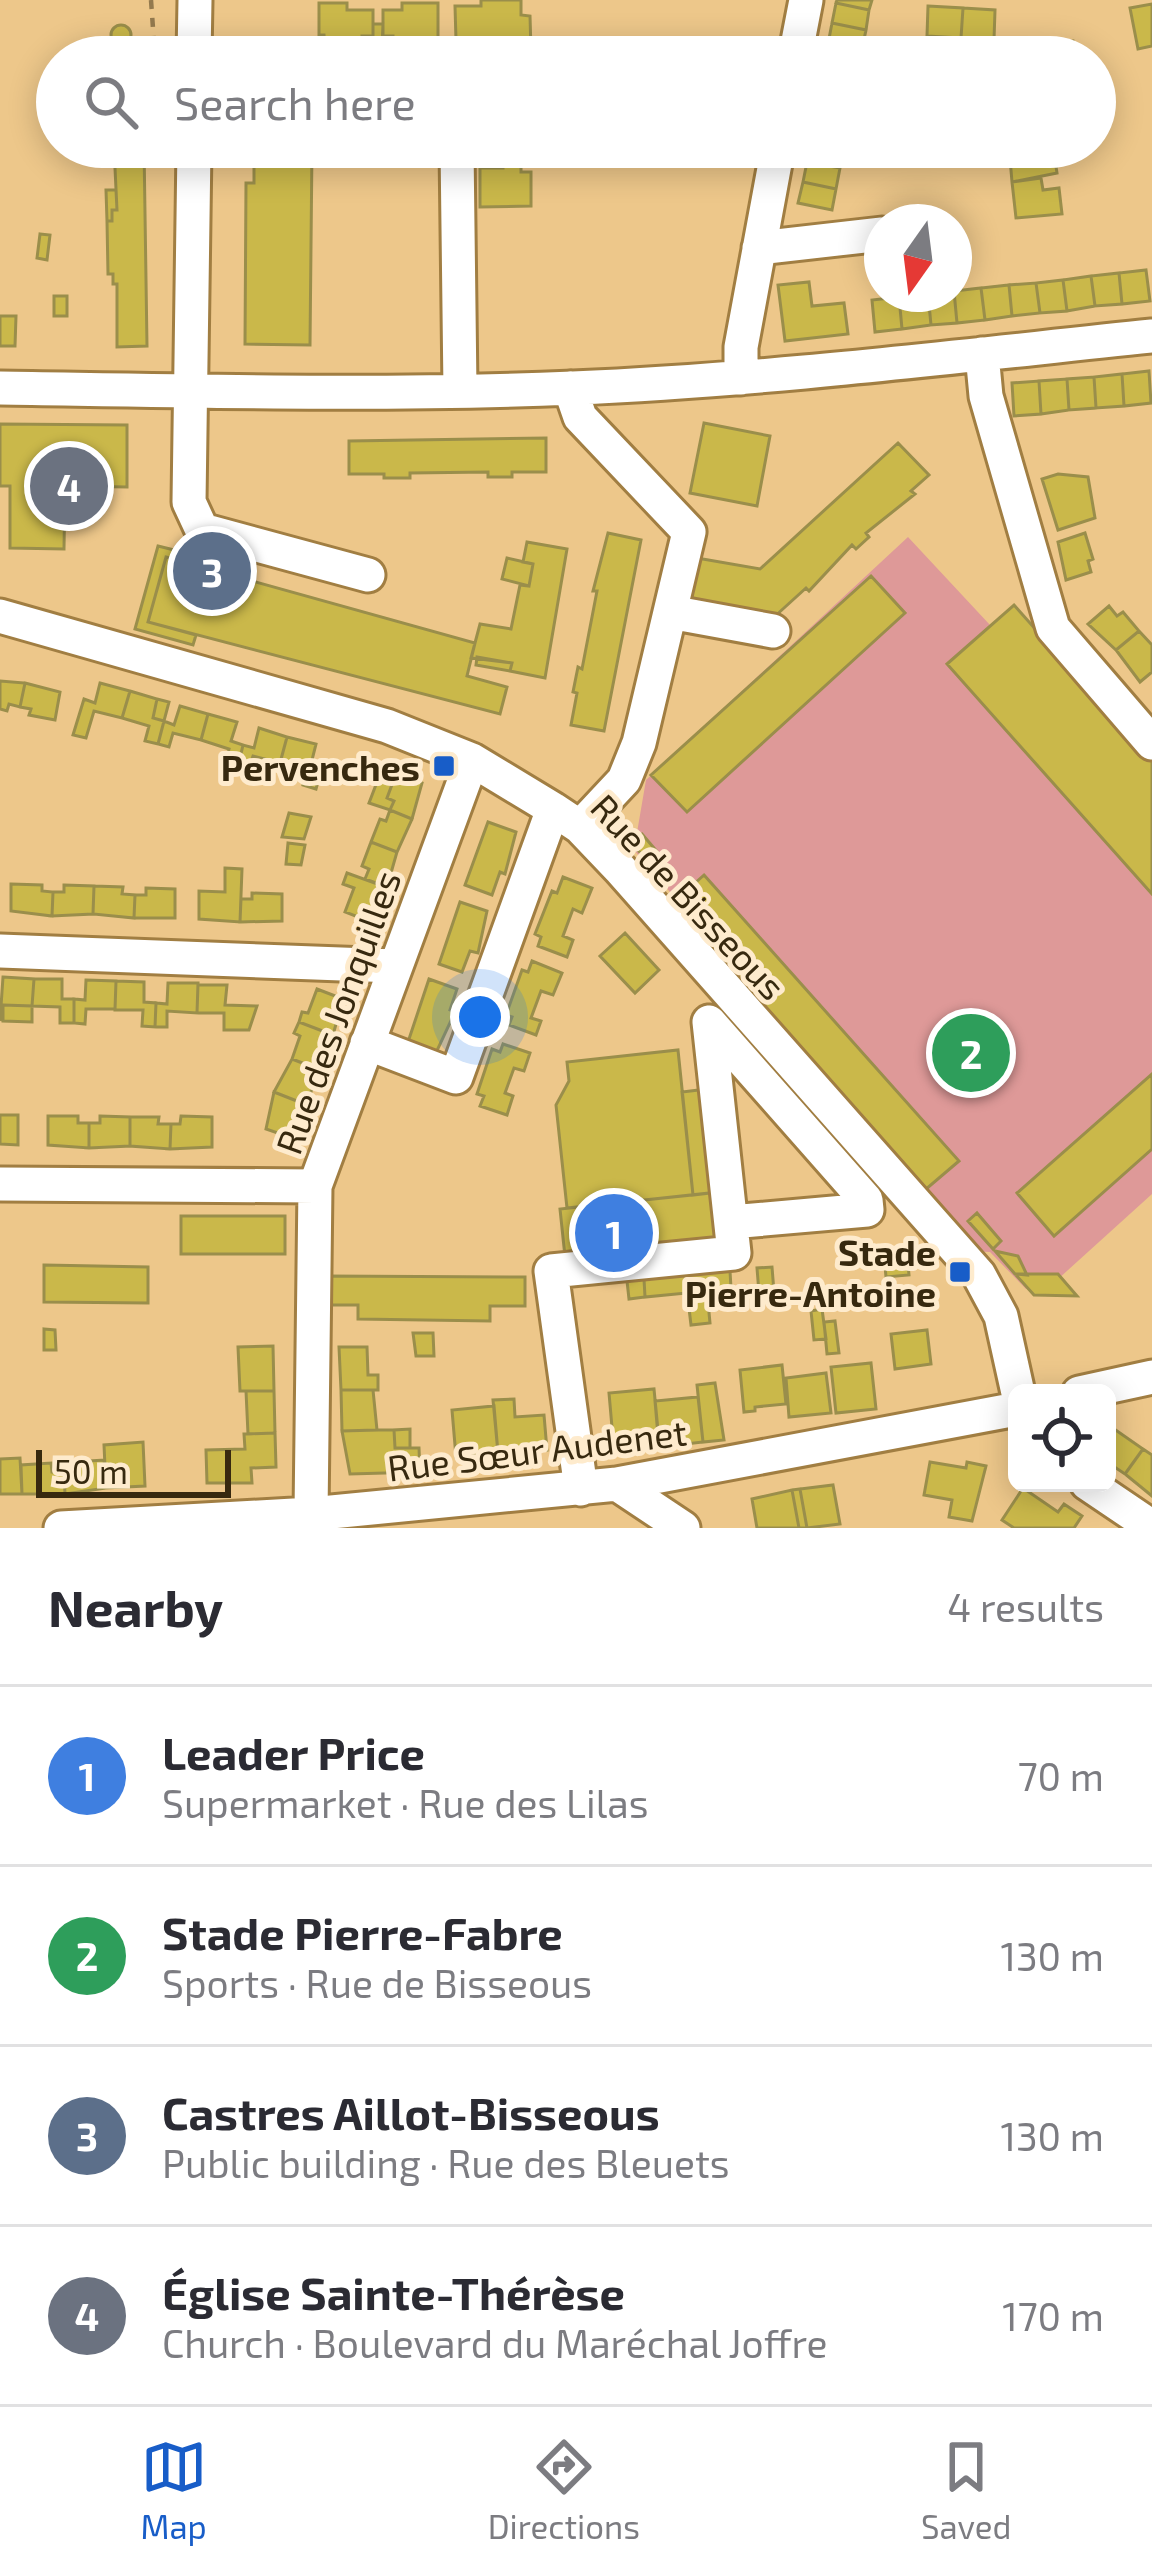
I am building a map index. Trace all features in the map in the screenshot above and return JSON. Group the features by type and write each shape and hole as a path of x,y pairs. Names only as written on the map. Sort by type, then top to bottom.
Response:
{"street":[{"path":"194,36 195,0"},
{"path":"799,36 806,0"},
{"path":"194,168 189,502 202,530 368,575"},
{"path":"457,168 460,390"},
{"path":"741,378 740,347 774,168"},
{"path":"759,248 864,236"},
{"path":"0,388 570,388 741,378 1152,336"},
{"path":"982,354 986,396 1053,628 1152,743"},
{"path":"367,1042 456,1077 567,818 624,780 639,743 689,532 580,417 570,388"},
{"name":"Rue de Bisseous","path":"0,612 387,726 472,760 567,818 721,1011 979,1276 1001,1316 1016,1384"},
{"path":"670,612 773,631"},
{"name":"Rue des Jonquilles","path":"311,1514 315,1186 472,760"},
{"path":"0,951 395,966"},
{"path":"581,1489 551,1271 734,1253 721,1011"},
{"path":"721,1011 866,1200 867,1210 731,1222"},
{"path":"0,1184 315,1186"},
{"path":"1116,1385 1152,1377"},
{"name":"Rue Sœur Audenet","path":"61,1528 257,1523 581,1489 1008,1411"},
{"path":"617,1484 683,1528"},
{"path":"1101,1492 1152,1528"}],"path":[{"path":"151,0 154,36"}],"shaded area":[{"path":"908,537 990,625 1014,605 1152,761 1152,1194 1057,1280 1026,1289 990,1252 968,1251 664,911 676,899 634,850 646,780"}],"building":[{"path":"481,0 521,0 521,15 530,16 531,36 456,36 455,6 481,6"},
{"path":"837,0 872,0 869,10"},
{"path":"319,3 373,10 373,36 319,35"},
{"path":"402,3 438,3 438,36 383,36 383,10 402,10"},
{"path":"836,3 869,10 866,30 832,23"},
{"path":"1152,4 1152,46 1138,49 1130,8"},
{"path":"928,6 963,8 961,36 927,36"},
{"path":"963,8 995,10 994,36 961,36"},
{"path":"832,23 866,30 865,36 830,36"},
{"path":"373,24 383,24 382,36 373,36"},
{"path":"114,28 128,28 131,36 111,36"},
{"path":"115,168 144,168 147,346 117,347 117,284 113,284 113,274 108,274 107,221 112,221 112,210 117,210"},
{"path":"254,168 312,168 310,345 245,344 246,183 254,183"},
{"path":"480,168 531,172 531,206 480,207"},
{"path":"806,168 840,168 836,189 803,182"},
{"path":"1011,168 1056,168 1057,173 1012,182"},
{"path":"1041,178 1043,190 1059,188 1062,214 1016,218 1012,182"},
{"path":"803,182 836,189 832,210 798,203"},
{"path":"106,190 116,190 112,221 107,221"},
{"path":"40,234 50,235 47,260 37,258"},
{"path":"1146,270 1150,301 1122,304 1119,273"},
{"path":"1119,273 1122,304 1095,306 1091,276"},
{"path":"1091,276 1095,306 1067,311 1063,280"},
{"path":"1063,280 1067,311 1040,313 1036,283"},
{"path":"809,282 812,306 844,303 848,334 785,341 778,285"},
{"path":"1036,283 1040,313 1012,316 1009,285"},
{"path":"1009,285 1012,316 985,320 981,288"},
{"path":"981,288 985,320 957,323 956,312 972,312 972,289"},
{"path":"54,296 67,296 67,316 54,316"},
{"path":"873,312 900,312 902,329 875,332"},
{"path":"900,312 930,312 931,325 902,329"},
{"path":"930,312 956,312 957,323 931,325"},
{"path":"0,316 16,316 15,346 0,346"},
{"path":"1149,371 1151,403 1124,406 1122,374"},
{"path":"1122,374 1124,406 1096,408 1094,377"},
{"path":"1094,377 1096,408 1069,410 1067,379"},
{"path":"1067,379 1069,410 1041,414 1039,381"},
{"path":"1039,381 1041,414 1014,416 1012,383"},
{"path":"704,423 770,436 757,506 690,493"},
{"path":"0,424 127,425 127,487 65,486 64,549 10,548 10,486 0,486"},
{"path":"546,438 546,472 512,472 512,477 488,477 488,472 410,473 410,478 349,474 349,441"},
{"path":"898,443 929,475 911,491 915,494 866,533 869,537 856,549 852,545 809,591 806,588 773,618 690,601 697,558 760,569"},
{"path":"1058,474 1088,477 1095,518 1058,530 1042,479"},
{"path":"608,533 641,540 604,731 571,725 577,693 573,692 578,667 582,669 597,591 593,591"},
{"path":"1085,533 1093,559 1088,561 1091,572 1066,580 1058,542"},
{"path":"527,542 567,549 545,678 510,671 512,663 471,658 480,624 511,629 520,585 529,586 533,564 523,562"},
{"path":"158,546 215,560 212,570 166,557 148,622 196,635 193,645 135,629"},
{"path":"166,557 475,643 467,676 507,687 500,714 148,622"},
{"path":"507,558 533,564 529,586 502,579"},
{"path":"871,576 905,613 687,812 651,775"},
{"path":"1014,605 1152,761 1152,894 947,664"},
{"path":"1109,606 1117,616 1123,612 1139,631 1116,650 1088,624"},
{"path":"1139,631 1152,645 1152,672 1140,682 1116,650"},
{"path":"477,657 512,663 510,671 476,665"},
{"path":"0,681 25,683 20,707 9,704 7,711 0,709"},
{"path":"25,683 60,692 55,720 29,715 31,709 20,707"},
{"path":"100,683 130,691 122,718 94,711 86,738 73,735 84,699 95,703"},
{"path":"130,691 157,699 153,718 164,721 158,744 145,741 149,726 122,718"},
{"path":"157,699 169,702 164,721 153,718"},
{"path":"180,706 208,714 201,740 173,733 169,747 158,744 164,721 174,725"},
{"path":"208,714 237,722 231,741 243,745 238,767 225,763 229,749 201,740"},
{"path":"259,728 287,737 280,763 253,756 248,770 238,767 243,745 254,748"},
{"path":"287,737 316,744 311,764 322,767 316,789 303,785 307,771 280,763"},
{"path":"382,769 396,774 387,798 394,801 390,810 369,803"},
{"path":"396,774 422,783 412,819 390,810 394,801 387,798"},
{"path":"390,810 412,819 397,852 371,842 380,819 386,821"},
{"path":"289,813 311,817 304,839 282,837"},
{"path":"488,822 516,832 505,874 500,872 492,895 465,885"},
{"path":"642,834 660,855 650,863 631,843"},
{"path":"371,842 397,852 387,887 365,879 369,869 362,866"},
{"path":"288,843 305,845 301,865 286,864"},
{"path":"225,868 242,869 240,922 199,919 199,891 225,892"},
{"path":"347,873 386,887 371,922 345,912 354,888 343,884"},
{"path":"704,875 959,1161 918,1196 664,911"},
{"path":"563,877 592,888 582,913 573,909 563,936 573,940 567,957 538,946 541,937 535,934 552,891 557,893"},
{"path":"11,884 42,885 42,891 53,892 52,916 11,911"},
{"path":"64,885 94,886 93,914 52,916 53,892 64,892"},
{"path":"94,886 123,887 122,894 135,895 134,918 93,914"},
{"path":"146,888 175,889 175,918 134,918 135,895 146,895"},
{"path":"252,893 282,894 282,921 240,922 241,899 252,899"},
{"path":"460,902 487,911 478,953 470,951 462,972 439,964"},
{"path":"625,933 659,970 635,993 600,956"},
{"path":"532,961 562,973 553,995 541,991 531,1018 541,1021 536,1035 509,1025 512,1017 506,1015 522,970 528,972"},
{"path":"3,977 34,979 32,1006 3,1005 0,1021"},
{"path":"34,979 62,979 62,999 74,999 74,1023 60,1023 60,1007 32,1006"},
{"path":"429,979 457,989 450,1010 455,1012 435,1055 407,1045"},
{"path":"86,980 116,981 115,1009 86,1009 85,1024 74,1023 74,999 85,1000"},
{"path":"116,981 144,982 144,1002 156,1003 155,1027 142,1026 143,1010 115,1010"},
{"path":"168,983 198,983 197,1013 167,1011 167,1027 155,1027 156,1003 167,1004"},
{"path":"198,985 227,985 225,1005 257,1006 249,1030 224,1030 224,1013 197,1013"},
{"path":"317,989 343,999 333,1035 299,1022"},
{"path":"3,1005 32,1006 32,1022 3,1021"},
{"path":"299,1022 333,1035 318,1069 292,1059"},
{"path":"503,1044 530,1053 524,1071 514,1068 505,1093 513,1096 507,1115 480,1106 484,1096 477,1094 492,1049 500,1052"},
{"path":"678,1050 693,1195 567,1208 556,1105 569,1081 567,1062"},
{"path":"292,1059 318,1069 307,1105 274,1092"},
{"path":"1152,1074 1152,1149 1054,1236 1017,1193"},
{"path":"707,1089 719,1192 693,1195 682,1092"},
{"path":"274,1092 307,1105 292,1138 266,1129"},
{"path":"0,1115 18,1115 18,1145 0,1144"},
{"path":"48,1116 78,1116 78,1123 89,1123 89,1148 48,1145"},
{"path":"100,1116 130,1117 130,1146 89,1148 89,1123 100,1123"},
{"path":"181,1116 212,1117 212,1147 170,1149 171,1124 180,1124"},
{"path":"130,1117 159,1117 158,1124 171,1124 170,1149 130,1146"},
{"path":"719,1192 724,1250 566,1266 560,1209"},
{"path":"977,1213 1001,1241 993,1249 968,1221"},
{"path":"181,1216 285,1216 285,1254 181,1254"},
{"path":"995,1251 1018,1256 1027,1275 1015,1274"},
{"path":"907,1254 909,1275 886,1277 884,1256"},
{"path":"44,1265 148,1267 148,1303 44,1302"},
{"path":"772,1267 774,1292 759,1293 757,1268"},
{"path":"730,1271 731,1288 707,1291 710,1323 691,1325 685,1275"},
{"path":"1015,1274 1058,1274 1077,1296 1034,1295"},
{"path":"685,1275 687,1293 645,1297 644,1279"},
{"path":"325,1276 525,1277 525,1306 490,1306 490,1321 358,1319 358,1305 326,1305"},
{"path":"644,1279 645,1297 629,1299 627,1281"},
{"path":"822,1309 826,1339 814,1340 811,1311"},
{"path":"835,1321 839,1353 827,1354 824,1322"},
{"path":"44,1329 55,1330 56,1350 44,1350"},
{"path":"927,1330 931,1364 895,1369 891,1334"},
{"path":"413,1333 433,1333 434,1356 416,1356"},
{"path":"273,1346 274,1391 240,1391 238,1347"},
{"path":"339,1347 367,1347 368,1375 378,1375 378,1390 341,1390"},
{"path":"871,1363 876,1409 836,1413 831,1367"},
{"path":"782,1365 786,1404 744,1412 740,1370"},
{"path":"826,1373 831,1413 789,1417 786,1378"},
{"path":"715,1383 724,1440 703,1442 697,1385"},
{"path":"654,1389 659,1441 613,1439 609,1393"},
{"path":"341,1390 373,1390 377,1430 342,1431"},
{"path":"246,1391 274,1391 275,1433 248,1434"},
{"path":"698,1397 703,1442 659,1447 655,1401"},
{"path":"514,1399 515,1417 544,1415 547,1450 498,1453 493,1400"},
{"path":"494,1406 498,1453 456,1457 452,1410"},
{"path":"410,1429 410,1448 395,1448 394,1430"},
{"path":"394,1430 395,1448 419,1448 420,1472 350,1474 342,1431"},
{"path":"1116,1430 1143,1449 1125,1474 1116,1468"},
{"path":"275,1433 276,1467 251,1468 252,1483 207,1483 206,1450 245,1449 244,1434"},
{"path":"143,1442 145,1486 106,1488 104,1445"},
{"path":"1143,1449 1152,1455 1152,1496 1125,1474"},
{"path":"20,1458 22,1494 0,1494 0,1459"},
{"path":"104,1460 106,1488 65,1494 64,1472 74,1471 73,1462"},
{"path":"930,1462 986,1466 972,1521 949,1517 952,1500 924,1495"},
{"path":"51,1463 52,1472 64,1472 65,1494 22,1494 21,1465"},
{"path":"833,1485 840,1524 807,1528 800,1489"},
{"path":"800,1489 807,1528 799,1528 792,1490"},
{"path":"792,1490 799,1528 757,1528 752,1499"},
{"path":"1020,1492 1029,1492 1058,1512 1064,1504 1082,1516 1074,1528 1014,1528 1002,1520"}],"place":[{"name":"Église Sainte-Thérèse","path":"69,486"},
{"name":"Castres Aillot-Bisseous","path":"212,571"},
{"name":"Pervenches","path":"444,766"},
{"name":"Stade Pierre-Fabre","path":"971,1053"},
{"name":"Leader Price","path":"614,1233"},
{"name":"Stade Pierre-Antoine","path":"960,1272"}]}
